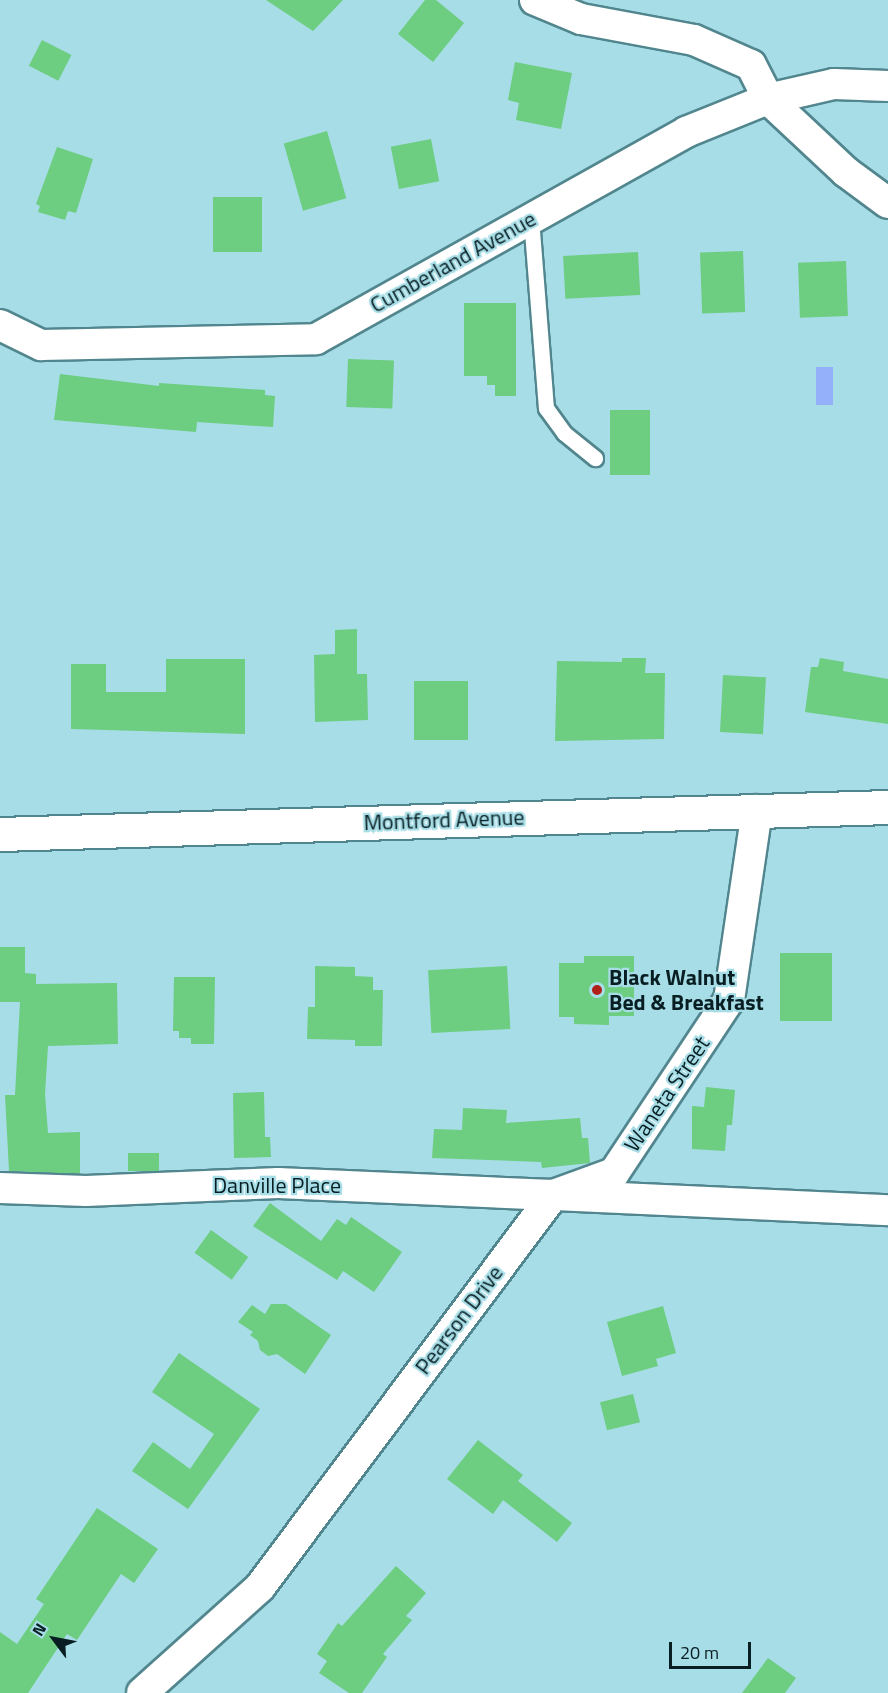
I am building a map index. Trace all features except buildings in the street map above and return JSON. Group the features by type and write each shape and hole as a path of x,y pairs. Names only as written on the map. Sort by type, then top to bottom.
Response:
{"street":[{"path":"535,0 581,19 694,40 751,65 768,99 846,172 888,203"},
{"name":"Cumberland Avenue","path":"0,326 41,345 316,339 686,132 768,99 834,84 888,86"},
{"name":"Montford Avenue","path":"0,834 888,807"},
{"name":"Waneta Street","path":"553,1195 614,1173 729,1000 757,810"},
{"name":"Danville Place","path":"0,1188 86,1191 278,1183 553,1195"},
{"path":"553,1195 888,1210"},
{"name":"Pearson Drive","path":"142,1693 260,1587 553,1195"}],"lane":[{"path":"531,219 546,408 564,433 595,458"}],"water":[{"path":"816,367 833,367 833,405 816,405"}],"place":[{"name":"Black Walnut Bed & Breakfast","path":"597,990"}]}
